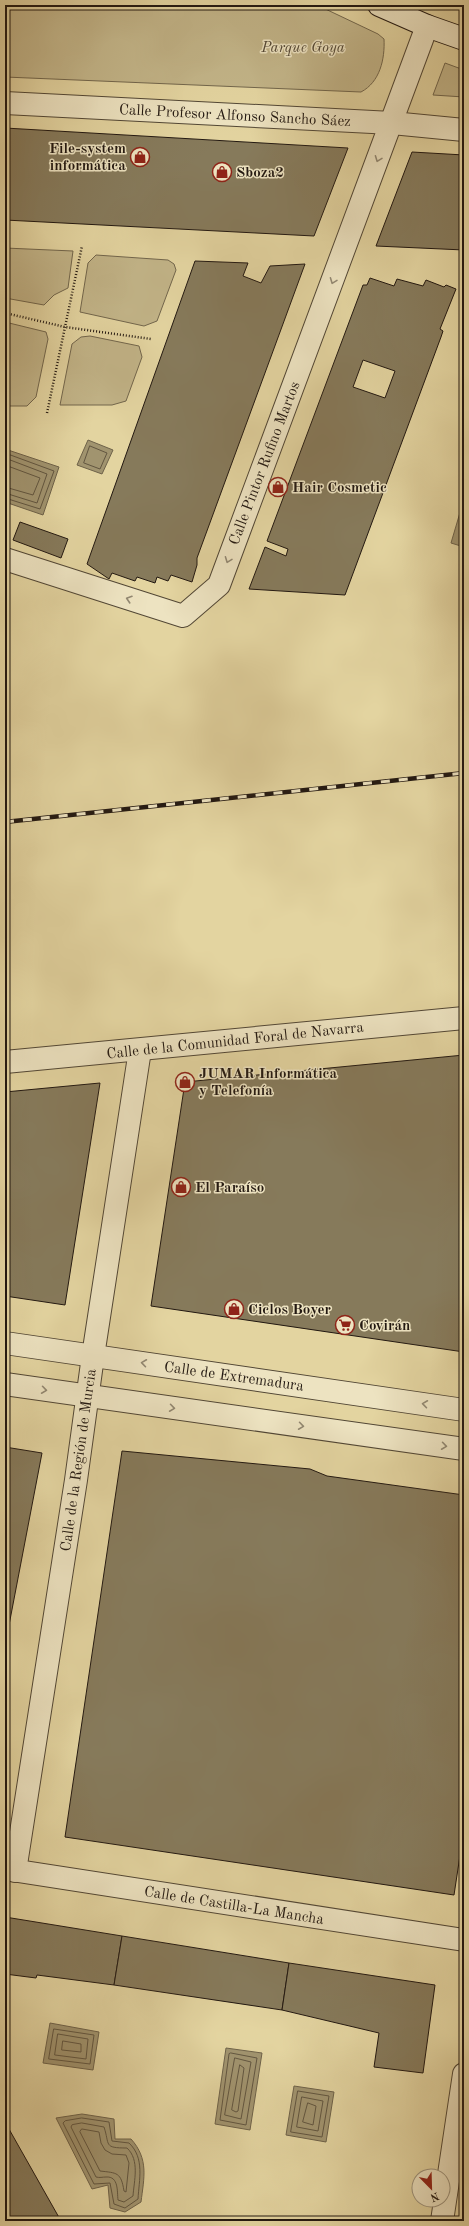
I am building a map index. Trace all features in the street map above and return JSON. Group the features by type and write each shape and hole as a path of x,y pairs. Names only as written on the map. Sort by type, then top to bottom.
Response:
{"street":[{"path":"379,5 427,26 464,39"},
{"path":"392,123 427,26"},
{"name":"Calle Profesor Alfonso Sancho Sáez","path":"5,103 392,123 464,130"},
{"name":"Calle Pintor Rufino Martos","path":"5,559 183,616 219,585 392,123"},
{"name":"Calle de la Comunidad Foral de Navarra","path":"5,1062 464,1018"},
{"name":"Calle de la Región de Murcia","path":"10,1870 88,1397 140,1050"},
{"name":"Calle de Extremadura","path":"5,1343 464,1410"},
{"path":"5,1384 88,1397 464,1449"},
{"name":"Calle de Castilla-La Mancha","path":"10,1870 464,1940"},
{"path":"442,2221 464,2074"}],"path":[{"path":"47,413 82,246"},
{"path":"5,313 65,327 151,339"}],"green space":[{"name":"Parque Goya","path":"5,5 317,5 378,34 384,39 384,54 377,76 367,88 361,92 5,77"},
{"path":"445,63 464,70 464,97 433,95"},
{"path":"5,248 73,251 68,288 54,295 44,305 5,298"},
{"path":"96,255 168,260 174,264 176,270 157,321 144,326 80,312 88,263"},
{"path":"5,322 46,332 48,339 36,397 27,406 5,406"},
{"path":"90,336 139,346 142,357 126,401 112,405 60,405 72,344 81,337"}],"water":[{"path":"88,440 113,450 102,474 77,465"},
{"path":"5,449 59,467 43,515 5,502"},
{"path":"464,499 464,547 451,543"},
{"path":"50,2023 99,2032 93,2070 43,2063"},
{"path":"226,2048 262,2053 250,2130 215,2124"},
{"path":"294,2086 334,2092 326,2142 286,2135"},
{"path":"82,2114 114,2119 115,2139 131,2139 141,2154 144,2177 141,2202 125,2212 110,2208 108,2185 92,2189 56,2118"}],"building":[{"path":"5,128 348,148 314,236 5,220"},
{"path":"412,152 464,155 464,250 376,246"},
{"path":"195,261 248,263 243,276 261,283 270,266 305,264 197,558 197,565 192,582 171,575 168,581 157,577 155,583 137,577 135,581 112,573 109,579 87,564"},
{"path":"370,278 394,286 397,279 423,286 426,280 444,287 446,285 456,289 440,329 443,331 441,337 345,595 249,589 265,547 286,556 288,549 267,541 363,285 367,285","holes":["363,360 395,371 385,398 353,387"]},
{"path":"20,522 68,539 61,558 13,540"},
{"path":"464,1055 464,1352 151,1306 185,1082"},
{"path":"100,1083 65,1305 5,1296 5,1092"},
{"path":"5,1447 42,1453 5,1646"},
{"path":"122,1451 310,1469 327,1476 464,1495 464,1829 454,1895 65,1837"},
{"path":"5,1917 122,1936 114,1985 37,1975 36,1978 5,1974"},
{"path":"122,1936 289,1963 282,2010 114,1985"},
{"path":"289,1963 435,1985 423,2073 374,2067 379,2033 282,2010"},
{"path":"5,2122 61,2221 5,2221"}],"railway":[{"path":"5,822 464,773"}],"place":[{"name":"File-system informática","path":"140,157"},
{"name":"Sboza2","path":"222,172"},
{"name":"Hair Cosmetic","path":"278,487"},
{"name":"JUMAR Informática y Telefonía","path":"185,1082"},
{"name":"El Paraíso","path":"181,1187"},
{"name":"Ciclos Boyer","path":"234,1309"},
{"name":"Covirán","path":"345,1325"}]}
